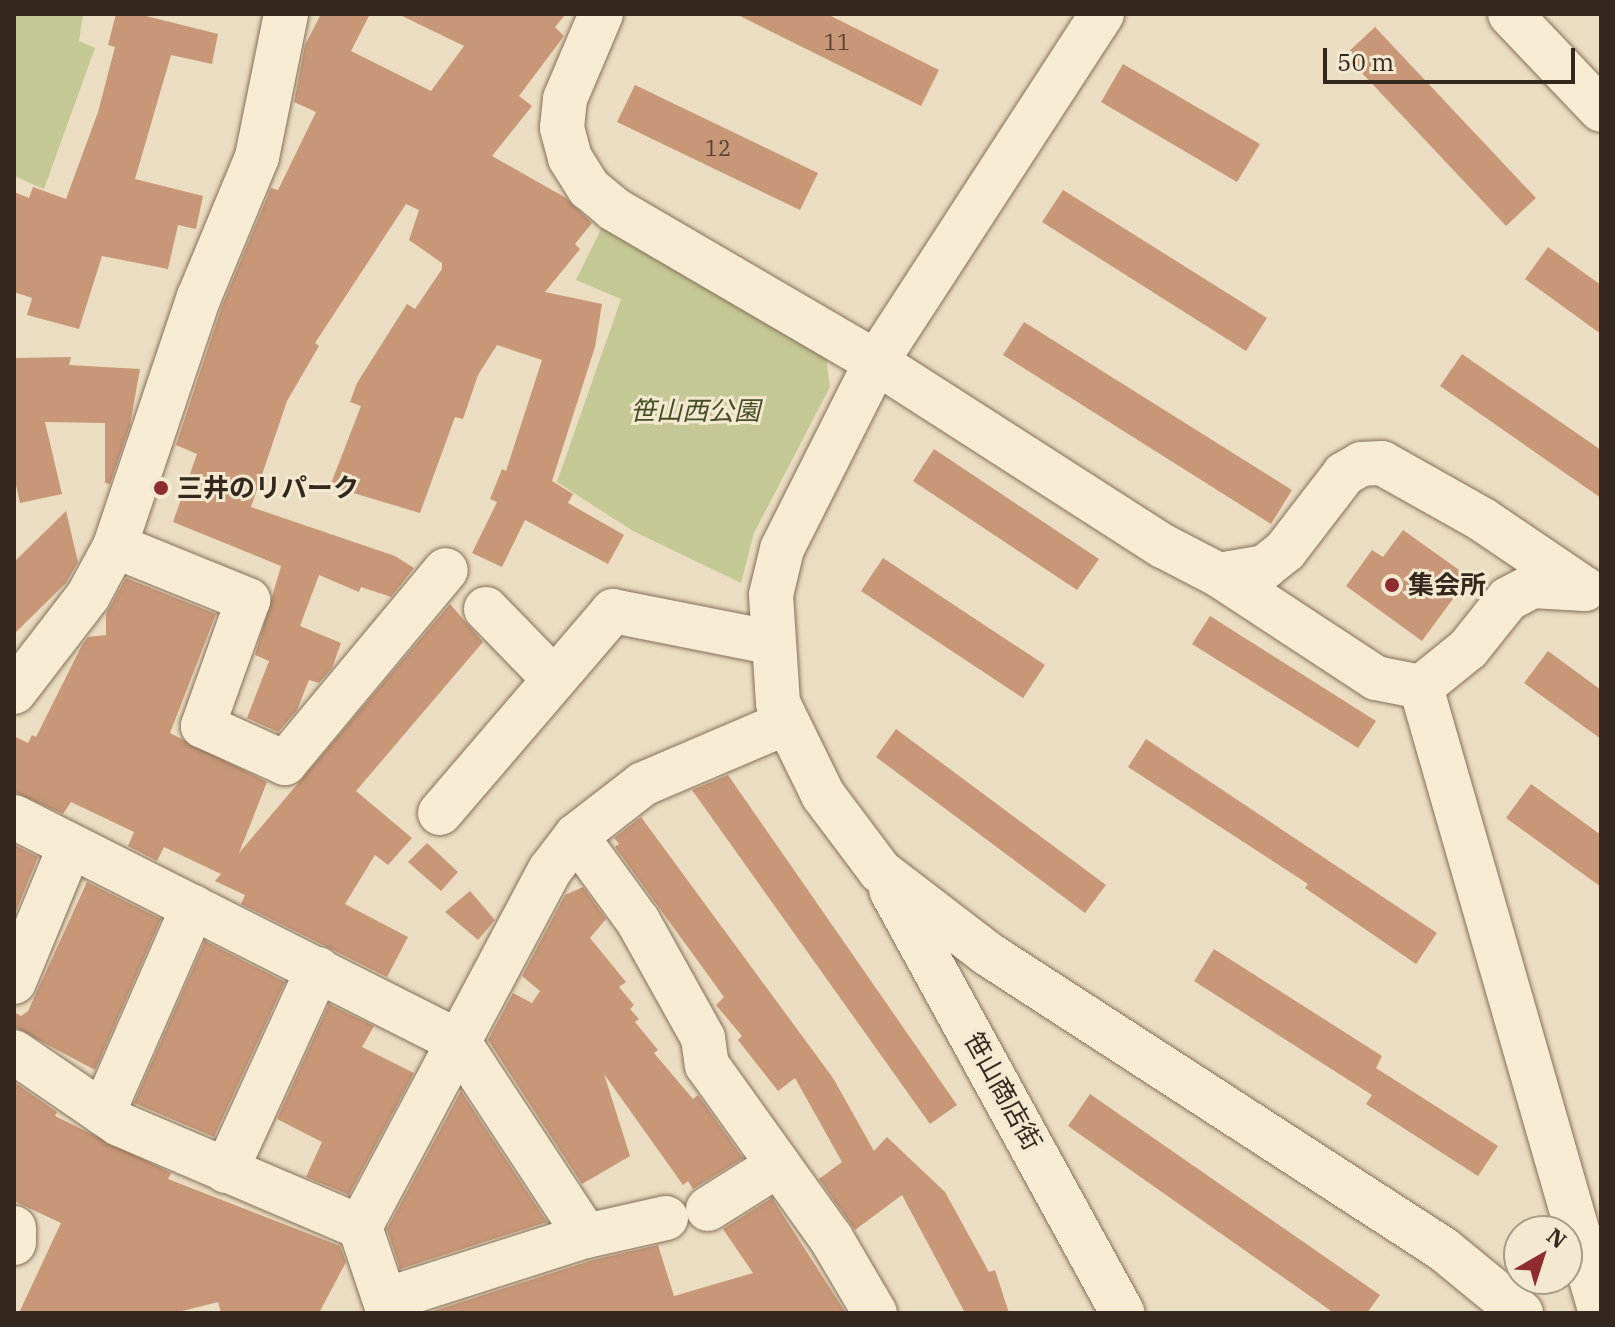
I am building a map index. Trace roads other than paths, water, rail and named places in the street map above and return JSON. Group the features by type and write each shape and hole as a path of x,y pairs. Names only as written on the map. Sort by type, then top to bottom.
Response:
{"street":[{"path":"14,692 88,596 115,546 199,297 257,157 286,14"},
{"path":"1102,14 876,362 782,549 771,595 770,642 786,723 823,795 880,871 988,954 1443,1249 1521,1313"},
{"path":"1512,15 1601,110"},
{"path":"598,16 565,99 562,128 570,158 589,188 614,209 876,362 1163,546 1219,575 1376,678 1421,687"},
{"path":"1219,575 1265,567 1285,551 1333,485 1361,464 1382,463 1483,520 1593,593"},
{"path":"1483,520 1508,599"},
{"path":"115,546 248,600 203,726 285,763 446,570"},
{"path":"1421,687 1468,649 1508,599 1532,586 1593,593"},
{"path":"486,609 554,679"},
{"path":"440,813 613,611 770,642"},
{"path":"1421,687 1601,1313"},
{"path":"666,1218 586,1236 387,1306 360,1227 550,870 576,836 643,784 786,723"},
{"path":"14,817 458,1041 586,1236"},
{"path":"576,836 638,921 703,1038 707,1065 778,1165 875,1313"},
{"path":"14,982 70,846"},
{"name":"笹山商店街","path":"880,871 1123,1313"},
{"path":"103,1113 193,907"},
{"path":"226,1171 318,969"},
{"path":"14,1052 103,1113 226,1171 360,1227"},
{"path":"708,1209 778,1165"},
{"path":"14,1228 14,1243"}],"place":[{"name":"三井のリパーク","path":"161,488"},
{"name":"集会所","path":"1392,585"}],"park label":[{"name":"笹山西公園","path":"695,411"}]}
